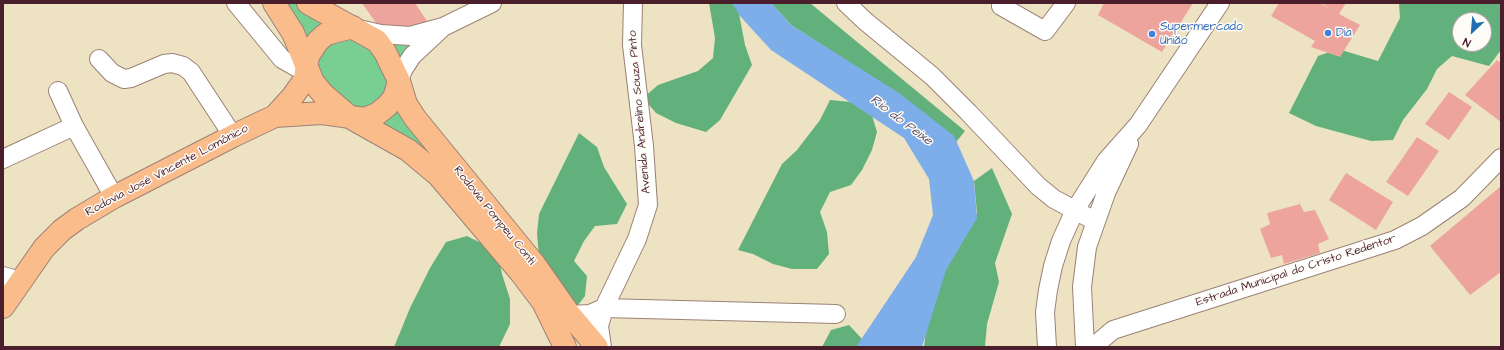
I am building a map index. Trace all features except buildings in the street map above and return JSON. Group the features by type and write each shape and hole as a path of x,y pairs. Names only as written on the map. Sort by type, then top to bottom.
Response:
{"main road":[{"path":"274,3 293,33 313,82 323,94 351,118 365,119 377,114 394,98 399,81 385,52 377,41 308,3"},
{"path":"307,69 308,56 318,41 326,34 353,27"},
{"name":"Rodovia José Vincente Lomônico","path":"275,116 293,96 305,79 307,69"},
{"name":"Rodovia Pompeu Conti","path":"399,81 406,104 415,118 535,265 570,315 597,347"},
{"name":"Rodovia José Vincente Lomônico","path":"3,307 12,278 62,230 114,197 275,116 322,113 351,118"},
{"name":"Rodovia Pompeu Conti","path":"351,118 408,150 438,175 474,215 526,278 543,302 565,347"}],"street":[{"path":"236,3 282,59 296,68 307,69"},
{"path":"353,27 382,34 410,36 443,27 492,3"},
{"name":"Avenida Andrelino Souza Pinto","path":"602,347 600,326 604,308 638,239 648,205 644,146 632,45 634,3"},
{"path":"846,3 865,21 932,76 969,112 1038,186 1054,199 1095,221"},
{"path":"1001,6 1045,31 1066,3"},
{"path":"1047,347 1046,312 1049,284 1061,241 1075,210 1106,161 1138,125 1220,3"},
{"path":"399,81 403,70 412,56 443,27"},
{"path":"99,59 112,73 124,79 131,78 164,64 172,63 183,66 191,72 233,136"},
{"path":"58,91 74,126 114,197"},
{"path":"1086,347 1083,316 1083,266 1095,221 1115,173 1138,125"},
{"path":"3,159 74,126"},
{"name":"Estrada Municipal do Cristo Redentor","path":"1093,347 1113,330 1395,240 1422,226 1451,206 1501,158"},
{"path":"570,315 590,314 604,308 836,314"},
{"path":"1083,316 1113,330"}],"green space":[{"path":"282,3 299,3 333,25 308,45"},
{"path":"709,3 737,3 745,45 752,65 720,120 706,132 676,123 656,113 643,98 658,85 698,71 713,58 715,38"},
{"path":"771,3 810,3 965,131 953,146 902,96 791,25"},
{"path":"1399,3 1501,3 1501,50 1489,66 1452,56 1437,69 1427,89 1403,120 1393,140 1371,141 1316,126 1289,113 1318,56 1338,49 1378,61 1400,18"},
{"path":"340,36 370,43 389,77 386,96 361,112 325,81 316,62 321,51"},
{"path":"385,37 421,37 401,64"},
{"path":"830,100 851,102 871,112 877,132 872,150 862,170 851,185 830,192 820,212 827,232 829,254 817,269 792,269 773,264 753,254 738,250 782,164 797,150 820,120"},
{"path":"398,105 447,171 372,123"},
{"path":"579,133 597,147 604,167 627,204 617,224 595,226 584,241 574,261 587,276 585,296 575,309 539,256 537,234 539,214"},
{"path":"992,168 1012,214 995,263 999,282 987,324 985,347 924,347 930,298 977,213 974,181"},
{"path":"467,236 497,251 510,299 510,324 499,347 394,347 410,308 430,268 446,242"},
{"path":"849,325 864,341 862,347 822,347 831,330"}],"water":[{"name":"Rio do Peixe","path":"732,3 771,3 791,25 899,93 954,136 974,181 977,218 946,270 922,347 856,347 916,257 933,215 929,179 904,138 771,50 740,16"}],"place":[{"name":"Dia","path":"1328,33"},
{"name":"Supermercado União","path":"1152,34"}]}
